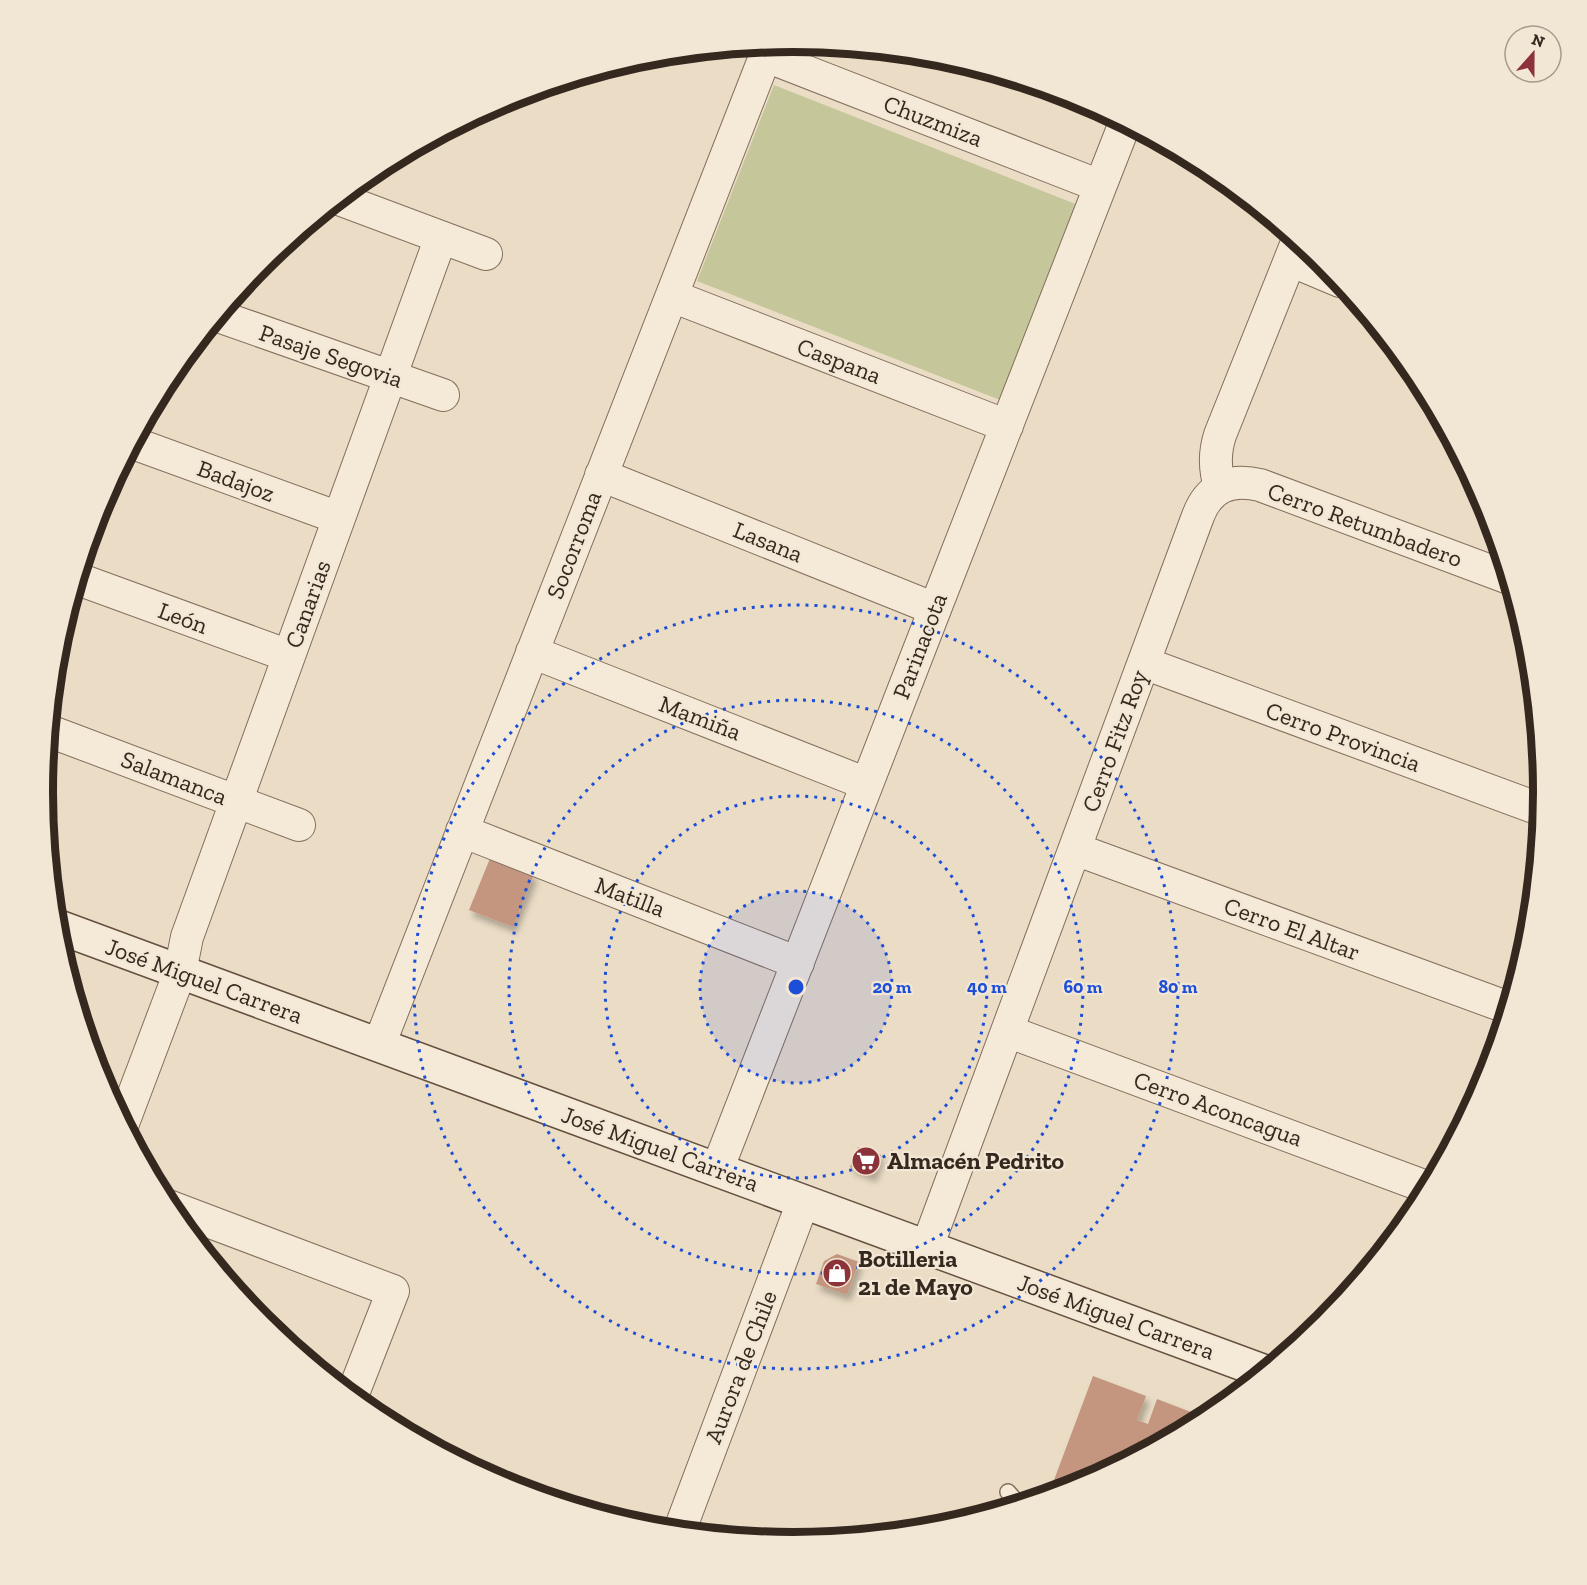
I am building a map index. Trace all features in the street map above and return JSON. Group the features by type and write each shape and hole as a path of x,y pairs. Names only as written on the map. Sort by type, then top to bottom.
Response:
{"street":[{"name":"Socorroma","path":"379,1045 767,53"},
{"name":"Chuzmiza","path":"775,53 1100,186"},
{"name":"Parinacota","path":"717,1170 1122,130"},
{"path":"347,202 486,254"},
{"name":"Canarias","path":"127,1113 180,972 187,937 441,237"},
{"path":"1220,488 1215,460 1220,435 1294,250"},
{"name":"Caspana","path":"672,296 1006,426"},
{"name":"Pasaje Segovia","path":"226,319 443,395"},
{"name":"Badajoz","path":"140,446 339,518"},
{"name":"Lasana","path":"602,475 935,609"},
{"name":"Cerro Retumbadero","path":"1220,488 1233,483 1246,482 1260,485 1500,575"},
{"name":"Cerro Fitz Roy","path":"927,1247 1203,505 1220,488"},
{"name":"León","path":"85,582 289,656"},
{"name":"Mamiña","path":"532,652 867,784"},
{"name":"Cerro Provincia","path":"1144,663 1533,807"},
{"name":"Salamanca","path":"56,734 299,825"},
{"name":"Matilla","path":"462,831 798,963"},
{"name":"Cerro El Altar","path":"1075,849 1502,1005"},
{"name":"José Miguel Carrera","path":"67,930 1257,1369"},
{"name":"Cerro Aconcagua","path":"1007,1031 1421,1185"},
{"name":"Aurora de Chile","path":"682,1524 803,1202"},
{"path":"205,1234 393,1291 355,1389"}],"lane":[{"path":"1008,1492 1014,1498"}],"green space":[{"path":"774,85 1083,207 1005,402 697,281"}],"building":[{"path":"491,856 534,874 513,927 469,910"},
{"name":"Almacén Pedrito","path":"858,1147 881,1155 873,1176 850,1167"},
{"name":"Botilleria 21 de Mayo","path":"837,1254 859,1262 847,1295 816,1284 824,1261"},
{"path":"1093,1376 1146,1396 1137,1420 1148,1424 1157,1399 1195,1414 1121,1456 1052,1485"}],"place":[{"name":"Almacén Pedrito","path":"866,1161"},
{"name":"Botilleria 21 de Mayo","path":"837,1273"}]}
